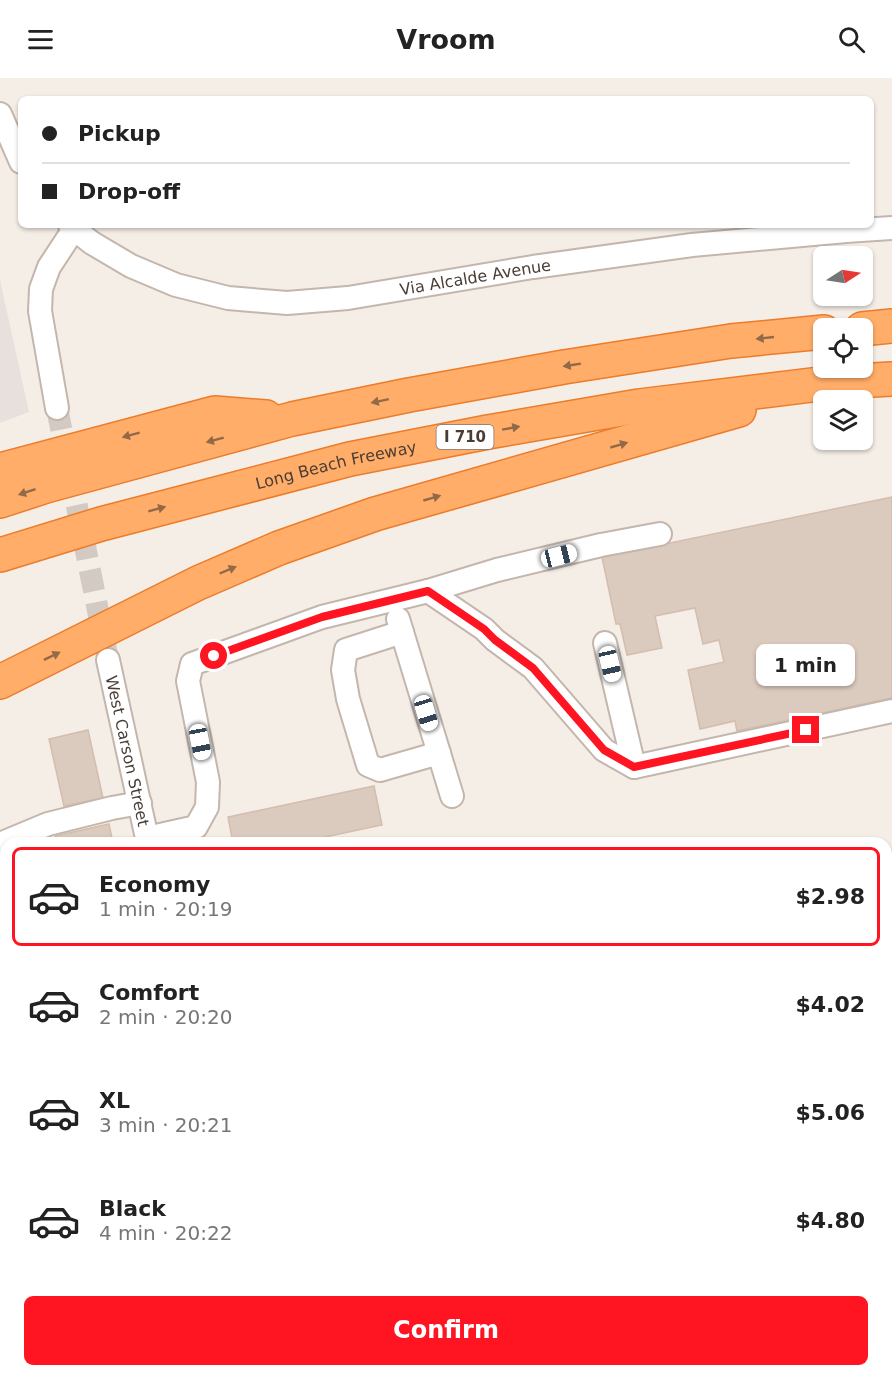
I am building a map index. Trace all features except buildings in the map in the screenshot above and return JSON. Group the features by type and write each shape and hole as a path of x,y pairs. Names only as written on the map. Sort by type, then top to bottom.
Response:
{"highway":[{"path":"873,328 892,326"},
{"path":"0,501 46,486 292,419 564,367 731,341 813,333"},
{"name":"Long Beach Freeway","path":"0,555 101,524 350,459 639,406 836,382 892,379"},
{"path":"0,682 198,583 279,548 375,514 836,382"},
{"path":"0,470 215,413 292,419"}],"street":[{"path":"0,114 18,155"},
{"path":"57,408 40,311 42,289 49,267 71,228"},
{"name":"Via Alcalde Avenue","path":"73,228 92,243 131,266 176,285 228,298 287,303 348,298 533,267 692,245 892,228"},
{"path":"159,837 196,827 207,807 208,782 188,681 192,664 322,617 428,591 496,570 601,545 660,534"},
{"path":"428,591 484,629 533,668 604,750 634,767 892,711"},
{"path":"392,600 452,796"},
{"path":"402,632 346,650 343,670 351,710 368,765 380,770 439,753"},
{"path":"605,643 634,767"},
{"name":"West Carson Street","path":"108,660 147,837"},
{"path":"17,837 48,824 112,807 140,803"}],"shaded area":[{"path":"0,280 29,412 0,423"}],"tunnel":[{"path":"57,408 108,660"}],"route":[{"path":"214,656 322,617 428,591 484,629 533,668 604,750 634,767 806,730"}]}
